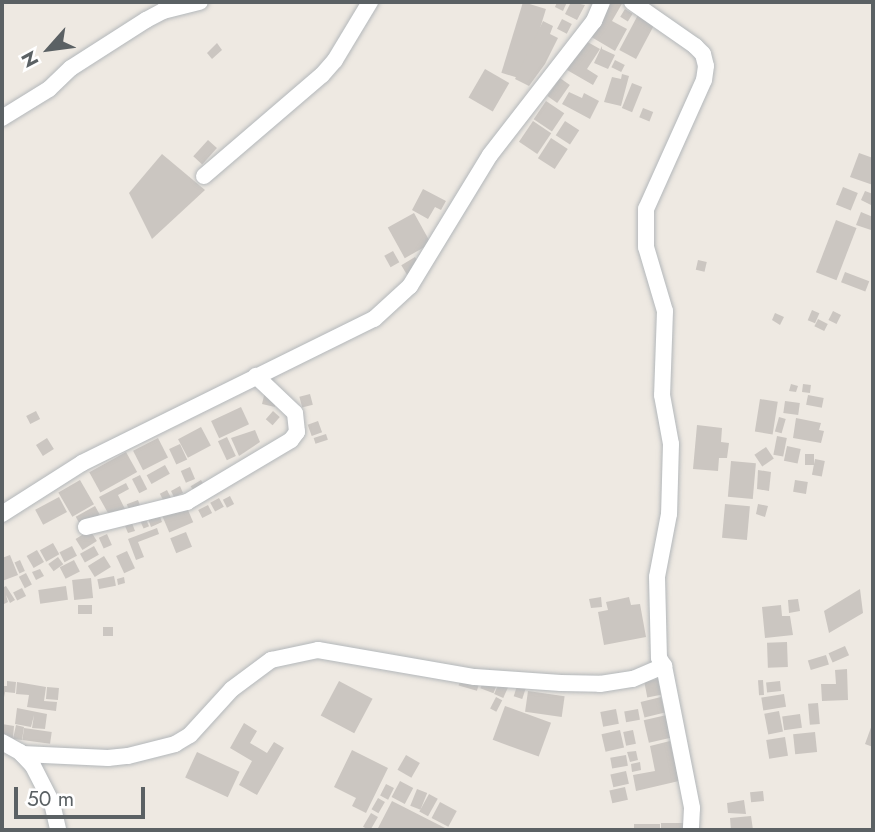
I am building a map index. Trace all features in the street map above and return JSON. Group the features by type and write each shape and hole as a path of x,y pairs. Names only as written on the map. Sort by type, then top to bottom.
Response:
{"street":[{"path":"2,118 49,89 71,68 146,20 163,11 200,2"},
{"path":"204,176 323,75 370,2"},
{"path":"2,514 82,463 374,319 410,286 491,155 594,21 602,2"},
{"path":"632,2 695,46 703,54 706,66 704,80 646,209 646,247 664,311 662,395 671,444 669,514 657,577 659,658 664,666 692,808 691,830"},
{"path":"86,527 187,502 291,440 297,432 295,413 256,376"},
{"path":"22,754 108,758 128,756 175,744 190,735 232,689 271,660 318,650 475,677 561,683 633,679 664,666"},
{"path":"2,742 22,754 33,766 52,803 58,830"}],"building":[{"path":"523,2 546,9 524,80 501,73"},
{"path":"557,2 567,2 563,11 555,7"},
{"path":"571,2 585,5 577,20 565,14"},
{"path":"607,2 623,2 612,21 627,29 615,51 588,35"},
{"path":"625,9 633,14 628,21 620,17"},
{"path":"639,13 656,22 636,59 619,50"},
{"path":"562,19 572,24 567,34 557,29"},
{"path":"543,21 553,26 550,34 558,38 545,64 529,86 515,79"},
{"path":"584,40 600,49 587,69 598,76 593,85 567,70"},
{"path":"217,43 222,50 212,59 207,53"},
{"path":"602,46 602,49 615,55 608,69 594,63"},
{"path":"615,60 625,65 621,72 611,67"},
{"path":"485,69 509,83 493,112 468,98"},
{"path":"622,74 629,76 621,106 604,102 612,77 621,79"},
{"path":"560,78 570,85 557,103 547,96"},
{"path":"632,83 642,87 632,112 622,108"},
{"path":"569,92 582,98 584,93 599,101 590,119 562,104"},
{"path":"546,101 564,113 552,132 534,119"},
{"path":"643,108 653,112 649,121 639,117"},
{"path":"533,121 551,133 537,154 519,142"},
{"path":"565,121 579,130 570,145 556,135"},
{"path":"551,138 568,149 555,169 538,158"},
{"path":"208,140 217,148 202,164 193,156"},
{"path":"859,153 873,158 873,185 850,177"},
{"path":"162,154 205,190 152,239 129,193"},
{"path":"843,187 858,193 851,211 836,205"},
{"path":"423,189 446,201 441,210 435,207 428,219 412,210"},
{"path":"865,191 873,194 873,206 861,200"},
{"path":"861,212 873,217 871,230 856,225"},
{"path":"414,213 431,244 405,258 388,228"},
{"path":"836,220 857,228 836,280 816,272"},
{"path":"393,251 399,262 391,267 384,256"},
{"path":"415,257 421,267 407,276 401,265"},
{"path":"698,260 707,262 705,272 696,270"},
{"path":"845,272 869,281 865,292 841,282"},
{"path":"812,310 819,313 815,323 808,320"},
{"path":"833,311 841,315 836,324 828,320"},
{"path":"775,313 784,317 780,325 772,320"},
{"path":"818,319 828,324 824,331 814,326"},
{"path":"791,384 798,386 796,392 789,391"},
{"path":"803,384 811,385 810,393 802,392"},
{"path":"265,392 277,396 275,407 262,404"},
{"path":"310,394 313,405 302,407 299,397"},
{"path":"808,395 824,398 822,408 806,405"},
{"path":"760,399 778,402 773,434 755,432"},
{"path":"785,401 800,403 798,415 783,413"},
{"path":"241,407 249,424 219,438 211,421"},
{"path":"36,411 40,419 30,424 26,416"},
{"path":"273,411 280,417 273,425 266,419"},
{"path":"779,417 786,419 782,433 775,431"},
{"path":"796,418 821,423 819,430 824,431 821,443 793,438"},
{"path":"318,421 322,432 312,436 308,425"},
{"path":"697,425 722,428 721,442 729,443 727,458 719,458 718,471 693,469"},
{"path":"201,427 211,446 188,458 178,439"},
{"path":"255,430 260,442 239,456 231,438"},
{"path":"326,434 328,440 315,444 314,438"},
{"path":"777,436 787,438 783,457 773,455"},
{"path":"227,437 236,456 227,460 218,441"},
{"path":"47,438 54,449 43,456 36,445"},
{"path":"158,438 168,458 143,470 133,451"},
{"path":"180,444 187,459 176,464 169,449"},
{"path":"787,446 801,449 798,464 784,461"},
{"path":"766,447 774,459 762,466 754,455"},
{"path":"126,452 137,472 100,492 89,472"},
{"path":"805,454 814,454 814,465 805,465"},
{"path":"815,459 825,461 822,477 812,475"},
{"path":"731,461 756,463 753,499 728,497"},
{"path":"165,465 170,474 151,484 147,475"},
{"path":"190,467 195,479 186,483 181,471"},
{"path":"758,470 771,472 769,491 757,489"},
{"path":"140,475 147,489 139,493 132,479"},
{"path":"80,480 94,504 72,517 58,493"},
{"path":"201,480 207,490 197,496 191,486"},
{"path":"795,480 808,482 806,494 793,492"},
{"path":"126,483 129,489 118,495 125,509 108,513 99,497"},
{"path":"180,486 183,493 174,497 171,491"},
{"path":"167,490 171,498 164,502 160,494"},
{"path":"230,496 234,504 227,508 223,500"},
{"path":"59,497 67,512 43,525 35,510"},
{"path":"219,498 224,507 215,512 210,503"},
{"path":"138,500 141,508 130,513 127,504"},
{"path":"185,503 193,522 169,532 161,513"},
{"path":"725,504 750,506 747,540 722,538"},
{"path":"758,504 768,506 765,517 756,514"},
{"path":"208,505 212,513 202,518 198,510"},
{"path":"95,506 100,515 81,525 76,517"},
{"path":"158,511 162,522 151,527 147,516"},
{"path":"145,517 149,526 144,529 140,519"},
{"path":"132,523 135,531 128,533 125,526"},
{"path":"157,528 159,534 138,542 144,557 136,560 128,539"},
{"path":"90,530 97,541 82,550 76,539"},
{"path":"186,532 192,547 176,553 170,538"},
{"path":"107,534 112,545 104,549 99,538"},
{"path":"53,543 59,554 46,562 40,550"},
{"path":"72,546 77,556 65,562 60,552"},
{"path":"94,546 99,555 85,563 80,554"},
{"path":"37,550 44,562 34,568 27,556"},
{"path":"127,551 135,568 124,573 116,556"},
{"path":"10,555 18,575 2,581 2,558"},
{"path":"104,556 111,567 95,577 88,566"},
{"path":"58,557 63,564 54,571 48,564"},
{"path":"20,560 25,571 19,573 15,562"},
{"path":"74,560 80,572 66,579 60,567"},
{"path":"40,569 44,576 36,580 32,572"},
{"path":"26,573 32,585 25,588 19,577"},
{"path":"114,576 116,586 99,589 97,579"},
{"path":"124,577 125,583 118,585 117,579"},
{"path":"91,578 93,598 74,600 72,580"},
{"path":"6,586 15,600 10,603 6,595 8,602 2,605 2,588"},
{"path":"66,586 68,600 40,604 38,590"},
{"path":"22,588 26,596 17,601 13,593"},
{"path":"860,589 863,613 829,633 824,611"},
{"path":"601,597 602,607 591,608 589,599"},
{"path":"629,597 631,605 640,604 646,637 604,645 598,612 608,610 606,602"},
{"path":"798,599 800,611 789,613 788,600"},
{"path":"78,605 92,605 92,614 78,614"},
{"path":"781,605 782,616 790,616 793,635 765,638 762,607"},
{"path":"103,627 113,627 113,636 103,636"},
{"path":"787,642 788,667 768,668 767,643"},
{"path":"845,646 849,655 833,662 829,653"},
{"path":"826,655 829,665 811,670 808,661"},
{"path":"847,669 848,700 822,701 821,684 836,684 835,670"},
{"path":"462,674 480,679 477,691 459,686"},
{"path":"484,679 497,684 493,693 480,688"},
{"path":"658,679 661,695 647,697 644,682"},
{"path":"758,680 763,680 764,695 759,695"},
{"path":"7,681 16,682 15,693 5,692 2,708 2,686 7,686"},
{"path":"339,681 373,699 354,733 321,715"},
{"path":"780,681 781,691 767,692 766,682"},
{"path":"17,682 46,687 44,701 57,702 56,711 27,707 29,695 16,694"},
{"path":"499,683 508,687 503,698 494,694"},
{"path":"518,683 527,686 522,699 514,696"},
{"path":"47,687 59,688 58,700 46,699"},
{"path":"528,691 565,696 562,717 525,712"},
{"path":"784,694 786,707 763,710 761,698"},
{"path":"496,697 502,700 496,712 490,709"},
{"path":"661,697 665,713 644,718 641,702"},
{"path":"818,703 820,724 810,725 808,704"},
{"path":"505,706 551,723 539,757 493,740"},
{"path":"17,708 47,714 45,729 32,728 34,715 31,727 15,724"},
{"path":"616,709 619,724 603,727 600,712"},
{"path":"638,709 640,720 626,722 624,711"},
{"path":"779,711 783,732 768,734 764,714"},
{"path":"671,714 676,736 649,743 644,720"},
{"path":"800,714 802,728 784,730 782,717"},
{"path":"873,722 873,747 865,744"},
{"path":"244,723 257,731 250,743 267,753 274,742 284,748 257,795 239,785 252,761 230,748"},
{"path":"2,724 14,726 13,738 2,737"},
{"path":"16,725 24,727 22,740 13,739"},
{"path":"24,728 52,732 50,744 22,740"},
{"path":"620,730 624,748 606,752 601,734"},
{"path":"633,730 636,744 626,746 623,732"},
{"path":"815,732 817,752 795,754 793,734"},
{"path":"785,737 788,756 769,759 766,740"},
{"path":"670,741 679,781 636,791 633,775 655,771 650,746"},
{"path":"352,750 388,768 366,813 352,806 356,798 334,787"},
{"path":"636,751 638,760 630,762 627,752"},
{"path":"197,752 240,772 228,797 185,777"},
{"path":"406,755 420,763 411,778 398,770"},
{"path":"626,755 628,766 612,769 610,758"},
{"path":"640,762 641,770 632,772 631,764"},
{"path":"626,771 629,784 613,787 610,775"},
{"path":"400,781 413,788 405,804 392,797"},
{"path":"386,784 394,788 388,800 380,796"},
{"path":"625,787 628,800 612,803 609,791"},
{"path":"417,789 427,793 420,810 410,806"},
{"path":"763,791 764,801 751,802 750,792"},
{"path":"429,794 438,799 428,816 419,811"},
{"path":"378,798 385,802 378,813 372,809"},
{"path":"744,800 746,814 728,813 727,803"},
{"path":"392,801 449,830 377,830"},
{"path":"440,802 457,811 448,827 432,818"},
{"path":"371,813 378,817 370,830 363,827"},
{"path":"751,816 753,830 731,830 730,818"},
{"path":"661,823 685,823 685,830 661,830"},
{"path":"634,824 660,824 660,830 634,830"}]}
